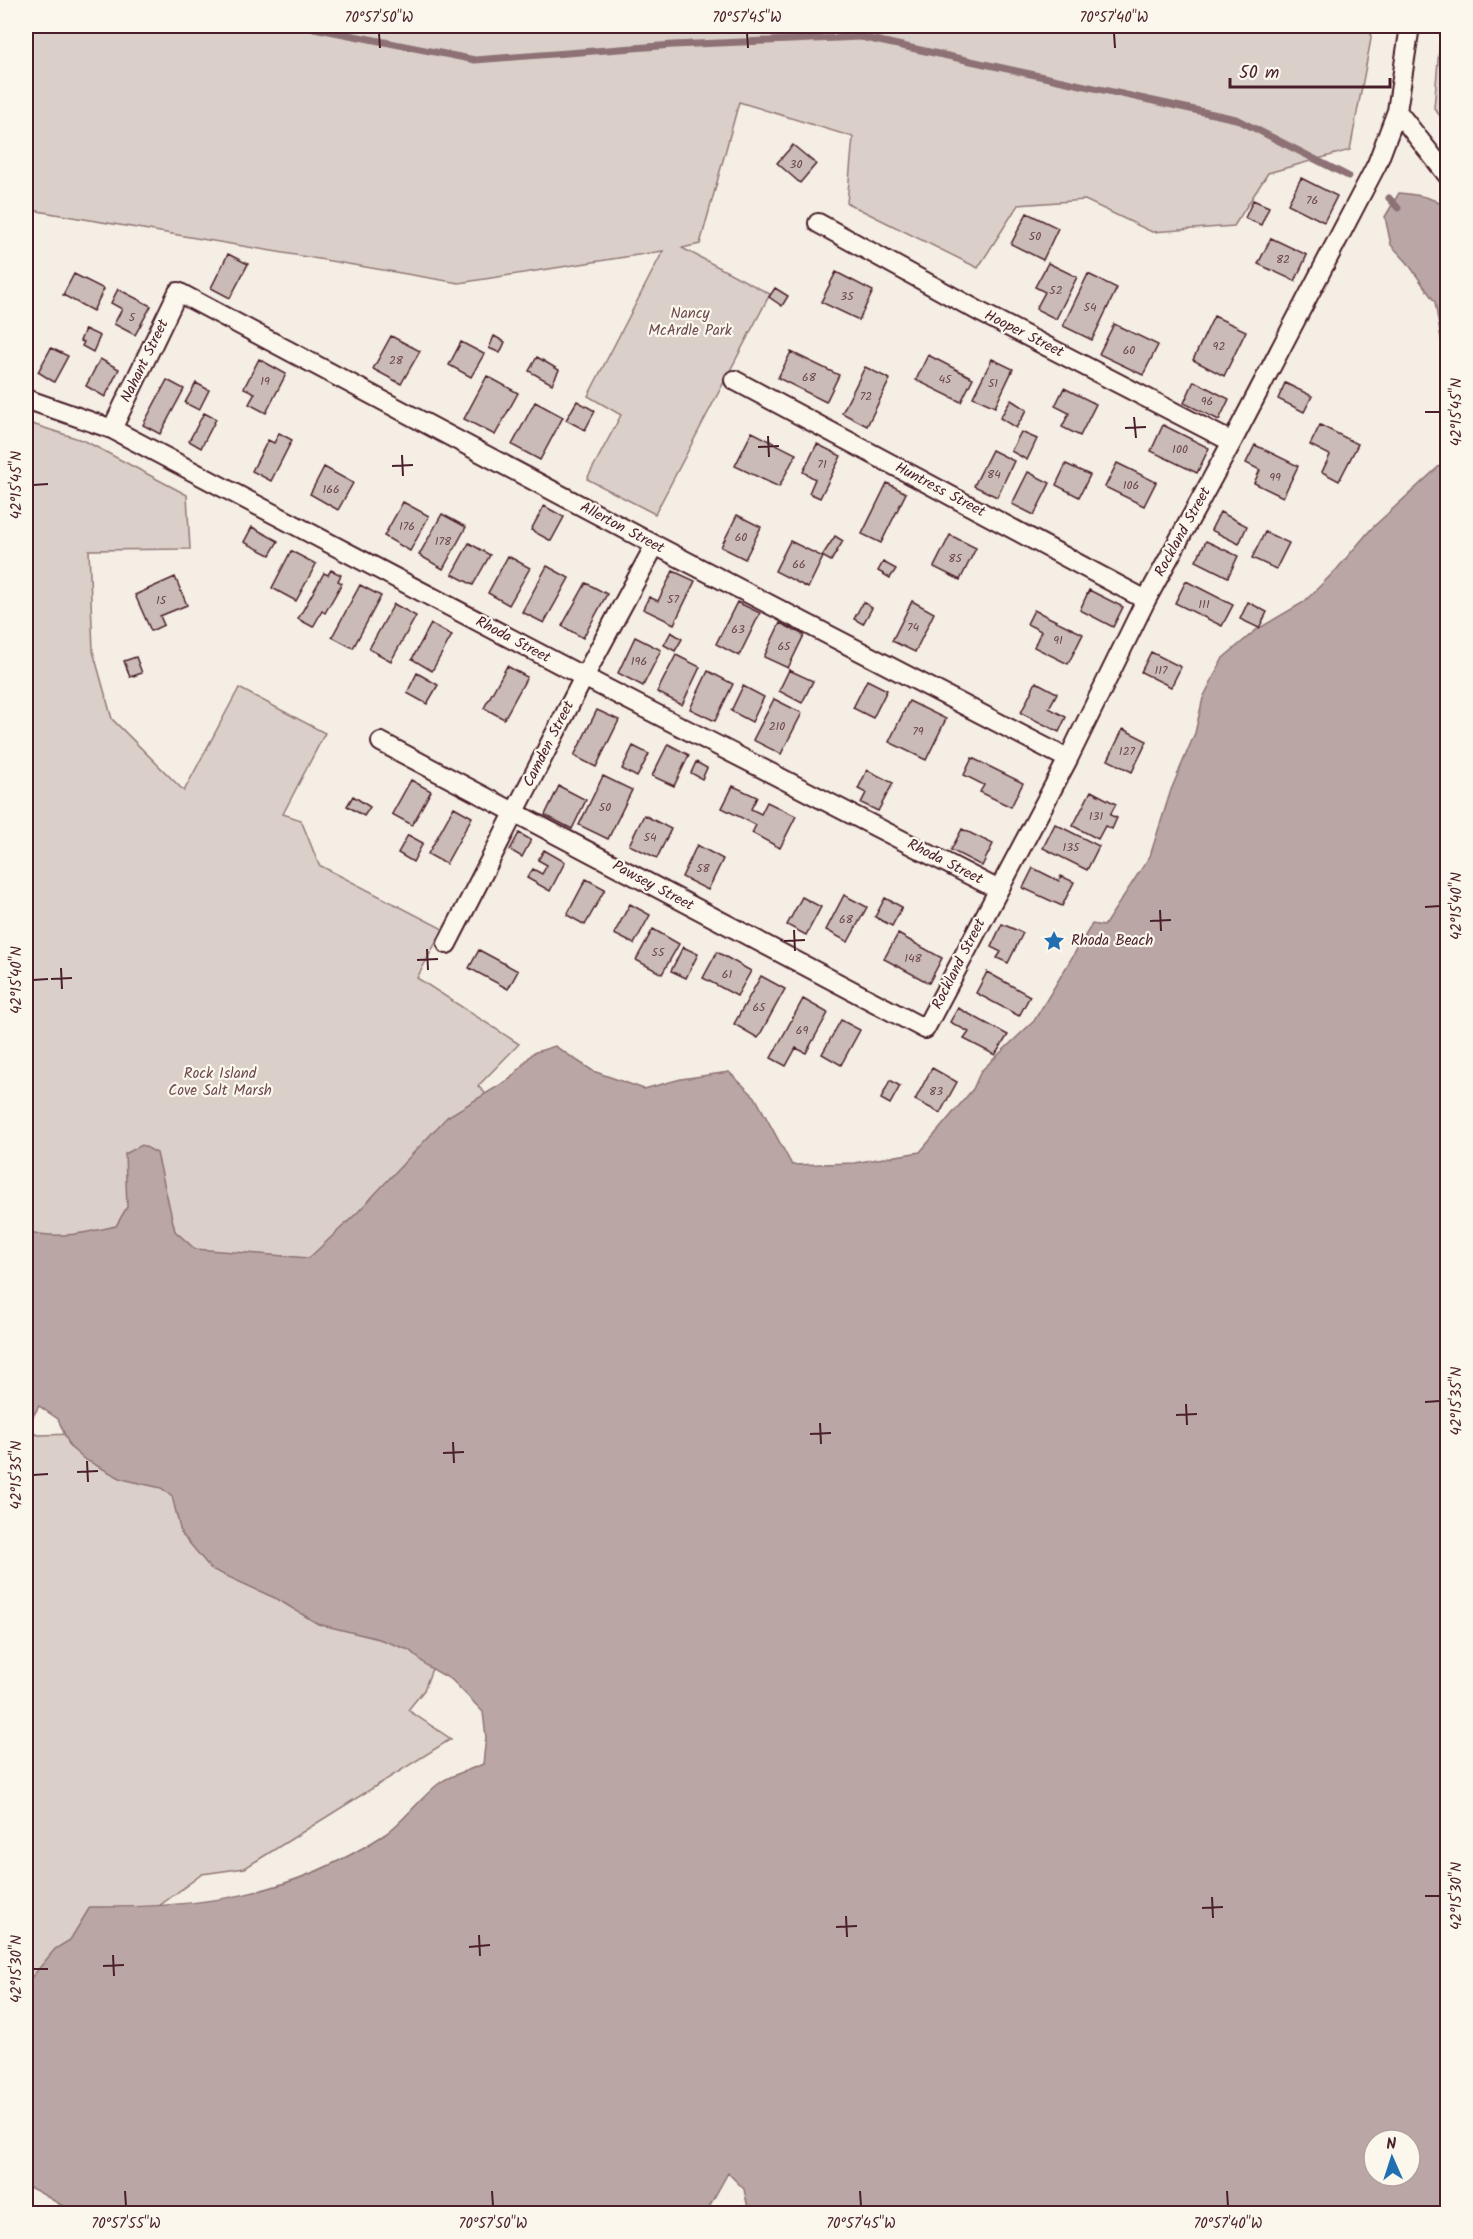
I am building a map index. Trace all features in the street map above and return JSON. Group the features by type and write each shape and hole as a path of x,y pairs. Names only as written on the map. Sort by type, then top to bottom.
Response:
{"street":[{"name":"Rockland Street","path":"925,1029 997,889 1068,759 1146,600 1232,442 1377,164 1397,111 1410,26"},
{"path":"1397,111 1448,176"},
{"name":"Hooper Street","path":"818,223 982,313 1232,442"},
{"name":"Nahant Street","path":"112,429 178,292"},
{"name":"Allerton Street","path":"178,292 655,545 1068,759"},
{"name":"Huntress Street","path":"734,380 1146,600"},
{"name":"Rhoda Street","path":"26,399 112,429 584,677 997,889"},
{"name":"Camden Street","path":"447,944 513,812 655,545"},
{"name":"Pawsey Street","path":"381,742 925,1029"}],"green space":[{"name":"Nancy McArdle Park","path":"26,26 1370,26 1371,39 1350,150 1268,173 1234,226 1152,232 1085,200 1018,205 978,268 847,203 853,137 739,102 700,244 682,248 770,294 655,514 587,479 621,415 588,396 663,251 459,283 26,209"},
{"path":"1441,26 1447,26 1447,125 1434,108"},
{"name":"Rock Island Cove Salt Marsh","path":"26,422 85,441 187,495 190,549 89,550 93,651 112,719 184,791 239,688 325,733 283,814 301,820 319,865 443,929 417,978 519,1044 478,1086 522,1130 309,1258 26,1356"},
{"path":"26,1431 39,1435 118,1433 396,1632 433,1666 424,1690 408,1710 451,1739 245,1868 202,1874 26,2005"}],"shaded area":[{"path":"1399,193 1432,199 1447,211 1447,375 1435,302 1407,262 1391,245 1385,217"},
{"path":"1447,459 1447,2213 749,2213 744,2189 728,2173 705,2214 80,2214 26,2186 26,1984 55,1949 70,1940 90,1907 170,1905 207,1901 243,1895 313,1873 384,1835 441,1782 483,1764 486,1737 483,1712 452,1680 427,1666 409,1650 379,1639 318,1624 277,1599 211,1569 181,1533 172,1496 161,1488 122,1479 84,1459 70,1447 58,1419 39,1406 29,1423 26,1439 26,1231 60,1235 116,1226 127,1207 125,1154 142,1145 157,1153 175,1231 195,1249 309,1258 358,1212 447,1117 510,1079 533,1053 555,1046 593,1071 644,1089 681,1079 729,1072 755,1097 792,1165 854,1163 920,1152 973,1089 981,1071 1034,1021 1092,924 1104,926 1150,856 1171,790 1195,733 1203,698 1223,658 1256,630 1304,602 1337,569 1371,529"}],"building":[{"path":"793,145 816,164 800,183 777,163"},
{"path":"1301,178 1337,196 1324,222 1288,204"},
{"path":"1253,200 1269,207 1261,225 1245,218"},
{"path":"1027,213 1058,228 1043,260 1011,244"},
{"path":"1271,238 1307,255 1295,281 1258,264"},
{"path":"228,254 248,264 230,298 211,288"},
{"path":"1048,263 1077,277 1056,319 1036,309 1045,292 1035,287"},
{"path":"836,272 873,291 859,320 821,302"},
{"path":"74,274 104,289 93,311 63,295"},
{"path":"1088,274 1117,288 1092,340 1063,326"},
{"path":"775,288 788,296 782,306 769,297"},
{"path":"118,289 151,306 135,335 114,324 122,309 111,303"},
{"path":"1214,316 1246,331 1224,376 1193,360"},
{"path":"1114,324 1158,345 1143,375 1099,354"},
{"path":"85,329 100,336 93,352 82,346 84,342 80,341"},
{"path":"391,336 420,351 401,384 373,369"},
{"path":"494,336 505,342 500,353 489,348"},
{"path":"461,342 484,354 471,377 449,365"},
{"path":"51,348 68,356 54,382 38,372"},
{"path":"791,352 839,375 826,402 778,378"},
{"path":"928,355 973,378 961,402 916,380"},
{"path":"537,357 559,370 552,384 529,371"},
{"path":"100,359 119,369 105,397 86,386"},
{"path":"259,359 286,374 266,413 249,404 255,393 244,388"},
{"path":"992,359 1013,369 995,407 973,397"},
{"path":"865,367 890,379 867,426 842,413"},
{"path":"487,376 518,393 495,435 464,419"},
{"path":"167,380 184,389 160,434 143,425"},
{"path":"1194,381 1229,399 1219,420 1184,403"},
{"path":"196,383 209,390 199,410 185,403"},
{"path":"1285,383 1312,396 1304,412 1278,399"},
{"path":"1064,388 1096,404 1080,436 1062,427 1069,413 1055,406"},
{"path":"1011,400 1027,410 1016,428 1000,418"},
{"path":"577,401 595,411 585,430 566,420"},
{"path":"535,402 563,417 540,460 512,445"},
{"path":"204,413 216,419 201,448 189,441"},
{"path":"1163,425 1209,448 1197,473 1151,451"},
{"path":"1320,425 1358,444 1339,481 1322,472 1330,455 1310,445"},
{"path":"752,432 796,454 779,487 735,466"},
{"path":"1021,432 1037,439 1027,460 1011,451"},
{"path":"279,433 292,440 271,481 252,471 268,440 274,443"},
{"path":"817,444 841,456 820,498 809,493 815,479 803,472"},
{"path":"1255,445 1298,466 1283,497 1254,483 1260,470 1246,463"},
{"path":"992,450 1014,461 997,497 974,486"},
{"path":"1117,463 1156,482 1144,506 1105,487"},
{"path":"1066,464 1090,475 1079,497 1056,485"},
{"path":"324,467 353,483 338,510 310,494"},
{"path":"1028,472 1050,483 1034,515 1012,504"},
{"path":"887,483 906,493 881,543 862,534"},
{"path":"403,502 429,516 410,551 384,536"},
{"path":"544,506 564,517 551,541 531,530"},
{"path":"1220,512 1247,526 1239,544 1211,530"},
{"path":"442,514 466,527 443,569 419,555"},
{"path":"737,515 761,527 745,559 721,547"},
{"path":"252,527 278,541 270,555 244,542"},
{"path":"1265,532 1289,543 1276,569 1252,558"},
{"path":"950,535 976,548 960,580 934,567"},
{"path":"835,536 843,541 831,561 822,556"},
{"path":"790,541 823,557 808,588 775,571"},
{"path":"1206,541 1238,556 1228,577 1196,561"},
{"path":"469,543 490,555 473,585 452,574"},
{"path":"291,551 316,564 296,601 272,588"},
{"path":"508,556 530,568 509,605 488,593"},
{"path":"883,562 896,569 890,578 878,571"},
{"path":"547,566 569,578 544,623 522,612"},
{"path":"331,570 341,575 338,581 342,583 325,613 322,611 313,627 298,619 324,573 328,575"},
{"path":"673,571 695,581 674,624 643,609 649,597 658,601"},
{"path":"175,577 187,605 160,616 164,625 151,631 135,595"},
{"path":"1186,581 1233,605 1222,626 1175,603"},
{"path":"586,583 607,594 583,638 562,626"},
{"path":"360,585 381,596 353,648 332,637"},
{"path":"1089,590 1123,607 1113,627 1080,610"},
{"path":"912,601 934,613 915,652 892,641"},
{"path":"737,602 760,613 739,656 716,644"},
{"path":"863,602 872,608 863,624 854,619"},
{"path":"1248,602 1267,612 1259,628 1240,619"},
{"path":"394,604 416,616 391,661 369,649"},
{"path":"1034,610 1083,634 1068,664 1034,647 1041,631 1027,624"},
{"path":"780,623 804,635 788,668 764,657"},
{"path":"431,624 452,635 432,671 412,659"},
{"path":"671,632 682,639 675,651 664,645"},
{"path":"635,637 661,650 643,686 618,673"},
{"path":"1151,652 1181,667 1171,687 1141,672"},
{"path":"676,655 700,667 682,705 657,692"},
{"path":"136,657 142,673 130,677 124,661"},
{"path":"507,666 527,677 504,719 484,708"},
{"path":"789,670 813,681 802,703 779,691"},
{"path":"708,671 733,684 715,721 690,709"},
{"path":"417,673 438,685 427,704 407,693"},
{"path":"867,680 887,690 873,718 853,708"},
{"path":"1036,682 1057,693 1049,708 1066,717 1059,732 1021,713"},
{"path":"743,686 764,697 752,722 731,711"},
{"path":"774,699 802,713 781,754 753,740"},
{"path":"909,701 946,719 926,760 889,742"},
{"path":"597,710 619,720 596,767 574,756"},
{"path":"1123,729 1147,741 1132,772 1108,760"},
{"path":"668,744 689,755 674,786 652,776"},
{"path":"633,746 649,754 637,777 622,769"},
{"path":"972,758 1023,783 1011,807 980,792 984,785 964,775"},
{"path":"696,762 707,768 702,779 691,773"},
{"path":"867,770 893,783 878,811 861,803 866,793 858,789"},
{"path":"603,776 632,790 608,839 579,825"},
{"path":"411,780 431,791 412,825 392,814"},
{"path":"559,786 586,800 572,829 545,815"},
{"path":"733,786 757,797 751,809 761,814 767,802 796,816 780,848 752,833 756,825 722,808"},
{"path":"1091,791 1116,804 1110,815 1117,818 1112,829 1105,826 1098,839 1073,826"},
{"path":"353,796 370,807 364,816 347,806"},
{"path":"454,807 472,817 446,864 428,854"},
{"path":"644,815 671,829 657,858 629,845"},
{"path":"1055,824 1099,846 1087,870 1043,848"},
{"path":"962,829 993,844 982,866 951,850"},
{"path":"519,833 531,840 522,857 510,850"},
{"path":"408,835 423,843 413,862 398,853"},
{"path":"697,845 723,859 708,890 682,877"},
{"path":"544,850 565,862 550,891 527,878 533,869 542,874 547,865 538,860"},
{"path":"1033,868 1059,881 1061,876 1074,882 1062,906 1023,888"},
{"path":"586,879 605,889 585,925 567,915"},
{"path":"844,895 867,907 848,942 826,930"},
{"path":"802,897 821,907 806,935 787,925"},
{"path":"885,898 902,907 892,926 875,917"},
{"path":"630,904 650,915 634,944 614,934"},
{"path":"1002,924 1023,933 1008,963 997,958 1001,952 991,947"},
{"path":"653,929 679,944 662,974 636,960"},
{"path":"898,934 942,958 929,983 884,959"},
{"path":"683,947 698,954 686,978 671,971"},
{"path":"479,950 518,971 508,989 469,968"},
{"path":"717,952 751,971 737,996 703,978"},
{"path":"987,972 1030,996 1019,1016 976,993"},
{"path":"761,976 785,989 758,1038 734,1024"},
{"path":"803,999 828,1013 806,1053 796,1048 786,1066 771,1058"},
{"path":"958,1008 1008,1035 995,1055 964,1039 969,1032 950,1022"},
{"path":"841,1020 860,1030 841,1065 822,1054"},
{"path":"932,1068 957,1082 940,1113 915,1100"},
{"path":"890,1080 900,1086 890,1104 881,1099"}],"waterway":[{"path":"44,26 83,26"},
{"path":"304,26 475,60 673,45 861,37 1236,119 1348,176"},
{"path":"1389,198 1398,208"}],"place":[{"name":"Rhoda Beach","path":"1054,941"}]}
